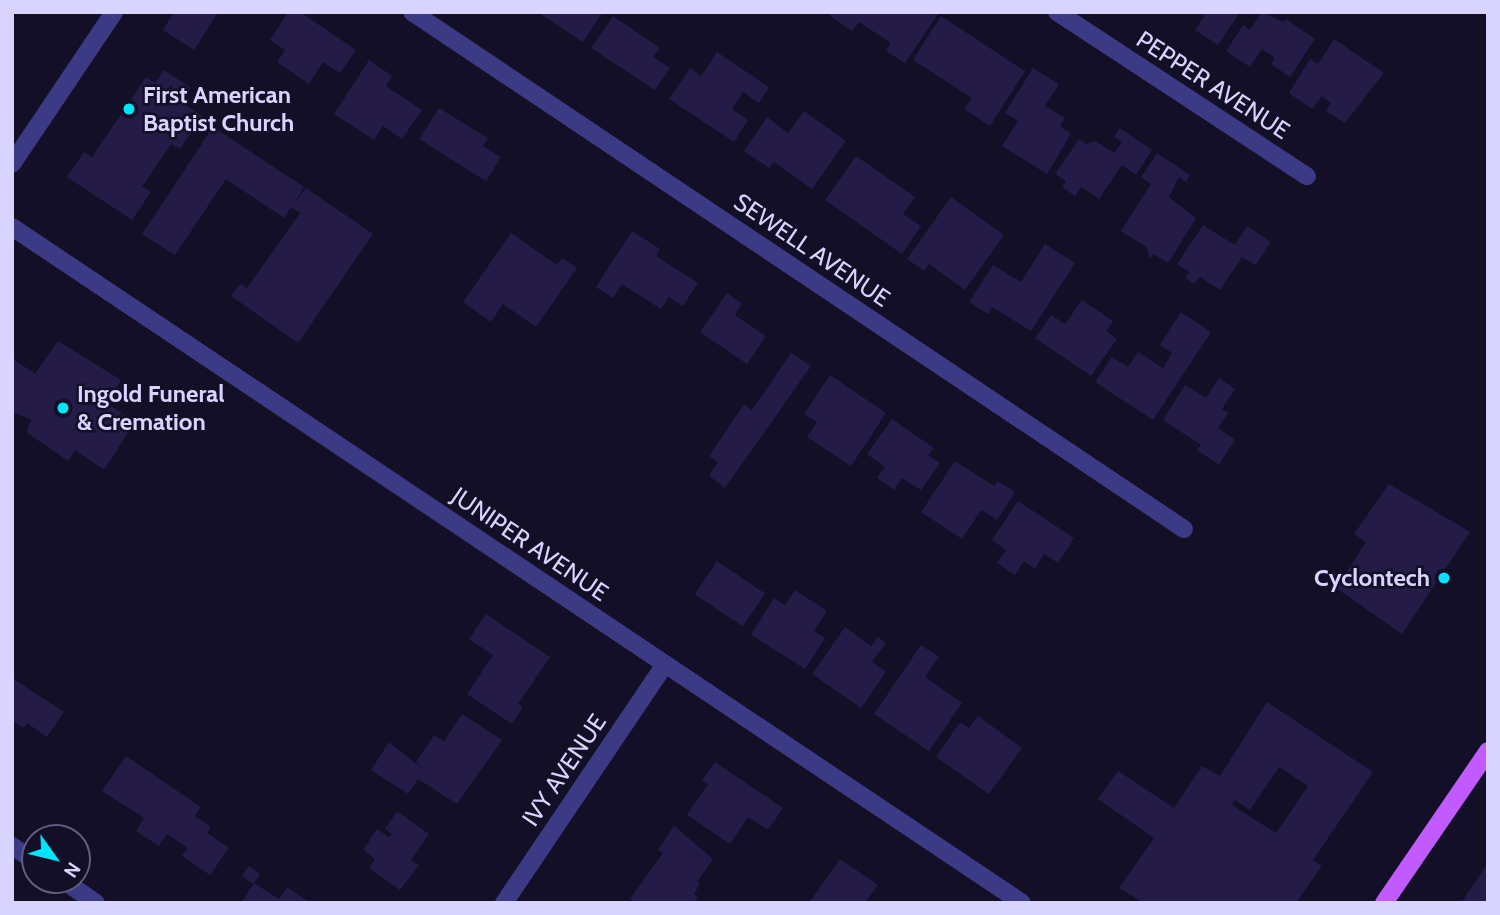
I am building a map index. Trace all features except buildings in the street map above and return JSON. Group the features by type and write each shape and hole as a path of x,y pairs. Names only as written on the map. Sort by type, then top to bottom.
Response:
{"main road":[{"path":"1384,903 1488,751"}],"street":[{"path":"12,164 114,12"},
{"name":"SEWELL AVENUE","path":"412,12 1184,529"},
{"name":"PEPPER AVENUE","path":"1057,12 1307,176"},
{"name":"JUNIPER AVENUE","path":"12,227 1022,903"},
{"name":"IVY AVENUE","path":"504,903 665,664"}],"place":[{"name":"First American Baptist Church","path":"129,109"},
{"name":"Ingold Funeral & Cremation","path":"63,408"},
{"name":"Cyclontech","path":"1444,578"}]}
